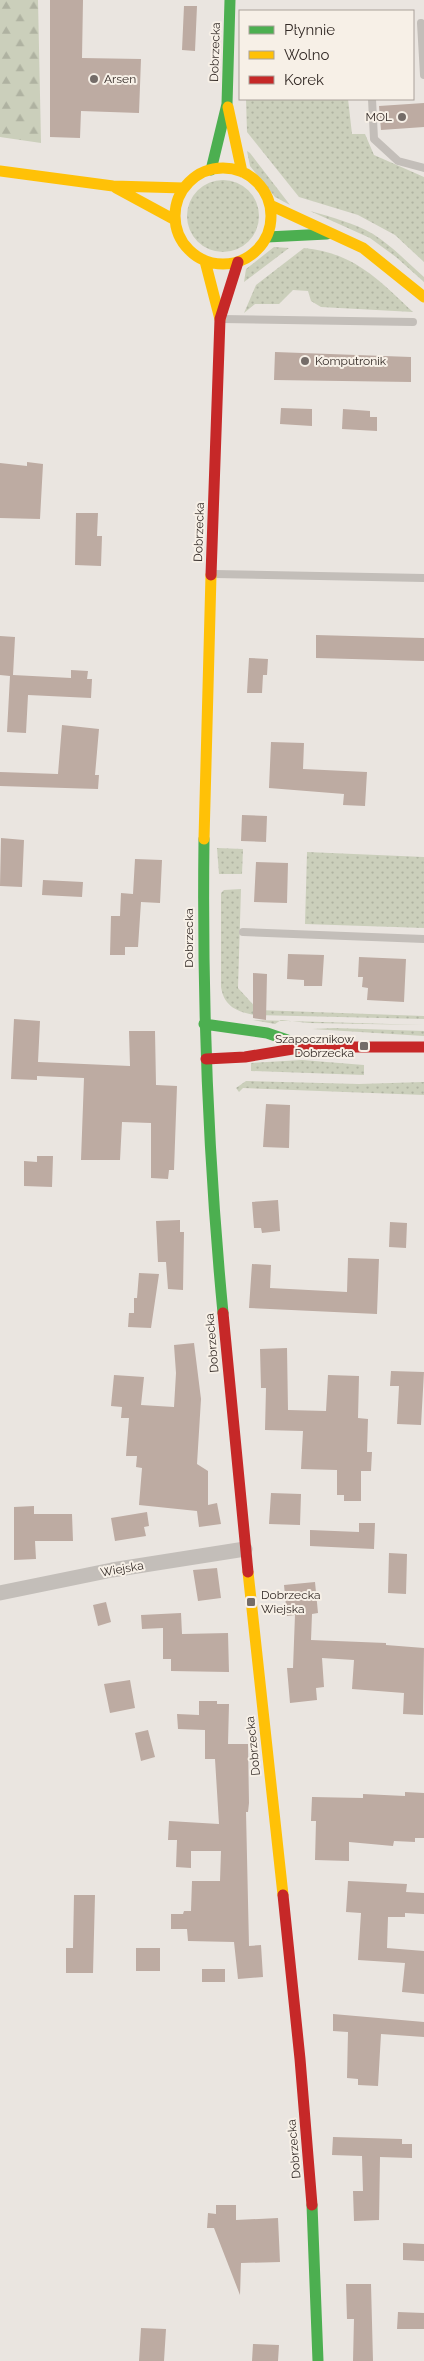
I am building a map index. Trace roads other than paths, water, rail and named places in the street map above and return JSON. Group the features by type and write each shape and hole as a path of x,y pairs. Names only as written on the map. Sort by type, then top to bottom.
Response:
{"street":[{"name":"Dobrzecka","path":"227,104 235,28 230,0"},
{"path":"211,170 227,104"},
{"path":"227,104 242,172"},
{"path":"222,168 242,172 260,185 270,205 272,216 267,237 250,257 238,262 216,264 205,261 184,245 178,233 176,209 184,188 201,174 211,170 222,168"},
{"path":"0,171 113,186 184,188"},
{"path":"113,186 176,220"},
{"path":"270,205 363,248 378,258 424,297"},
{"path":"267,237 331,234"},
{"path":"205,261 220,319"},
{"path":"220,319 229,296 238,262"},
{"name":"Dobrzecka","path":"220,319 203,852 204,1024 212,1194 245,1549 298,2031 314,2228 318,2361"},
{"path":"204,1024 267,1033 305,1047"},
{"path":"206,1059 245,1056 305,1047 424,1047"},
{"name":"Wiejska","path":"0,1593 112,1570 245,1549"}],"lane":[{"path":"419,23 424,75"},
{"path":"372,100 374,139 398,160 424,168"},
{"path":"220,319 414,322"},
{"path":"212,574 424,578"},
{"path":"243,932 424,939"}],"place":[{"name":"Arsen","path":"94,79"},
{"name":"MOL","path":"402,117"},
{"name":"Komputronik","path":"305,361"},
{"name":"Szapocznikow Dobrzecka","path":"364,1046"},
{"name":"Dobrzecka Wiejska","path":"251,1602"}]}
